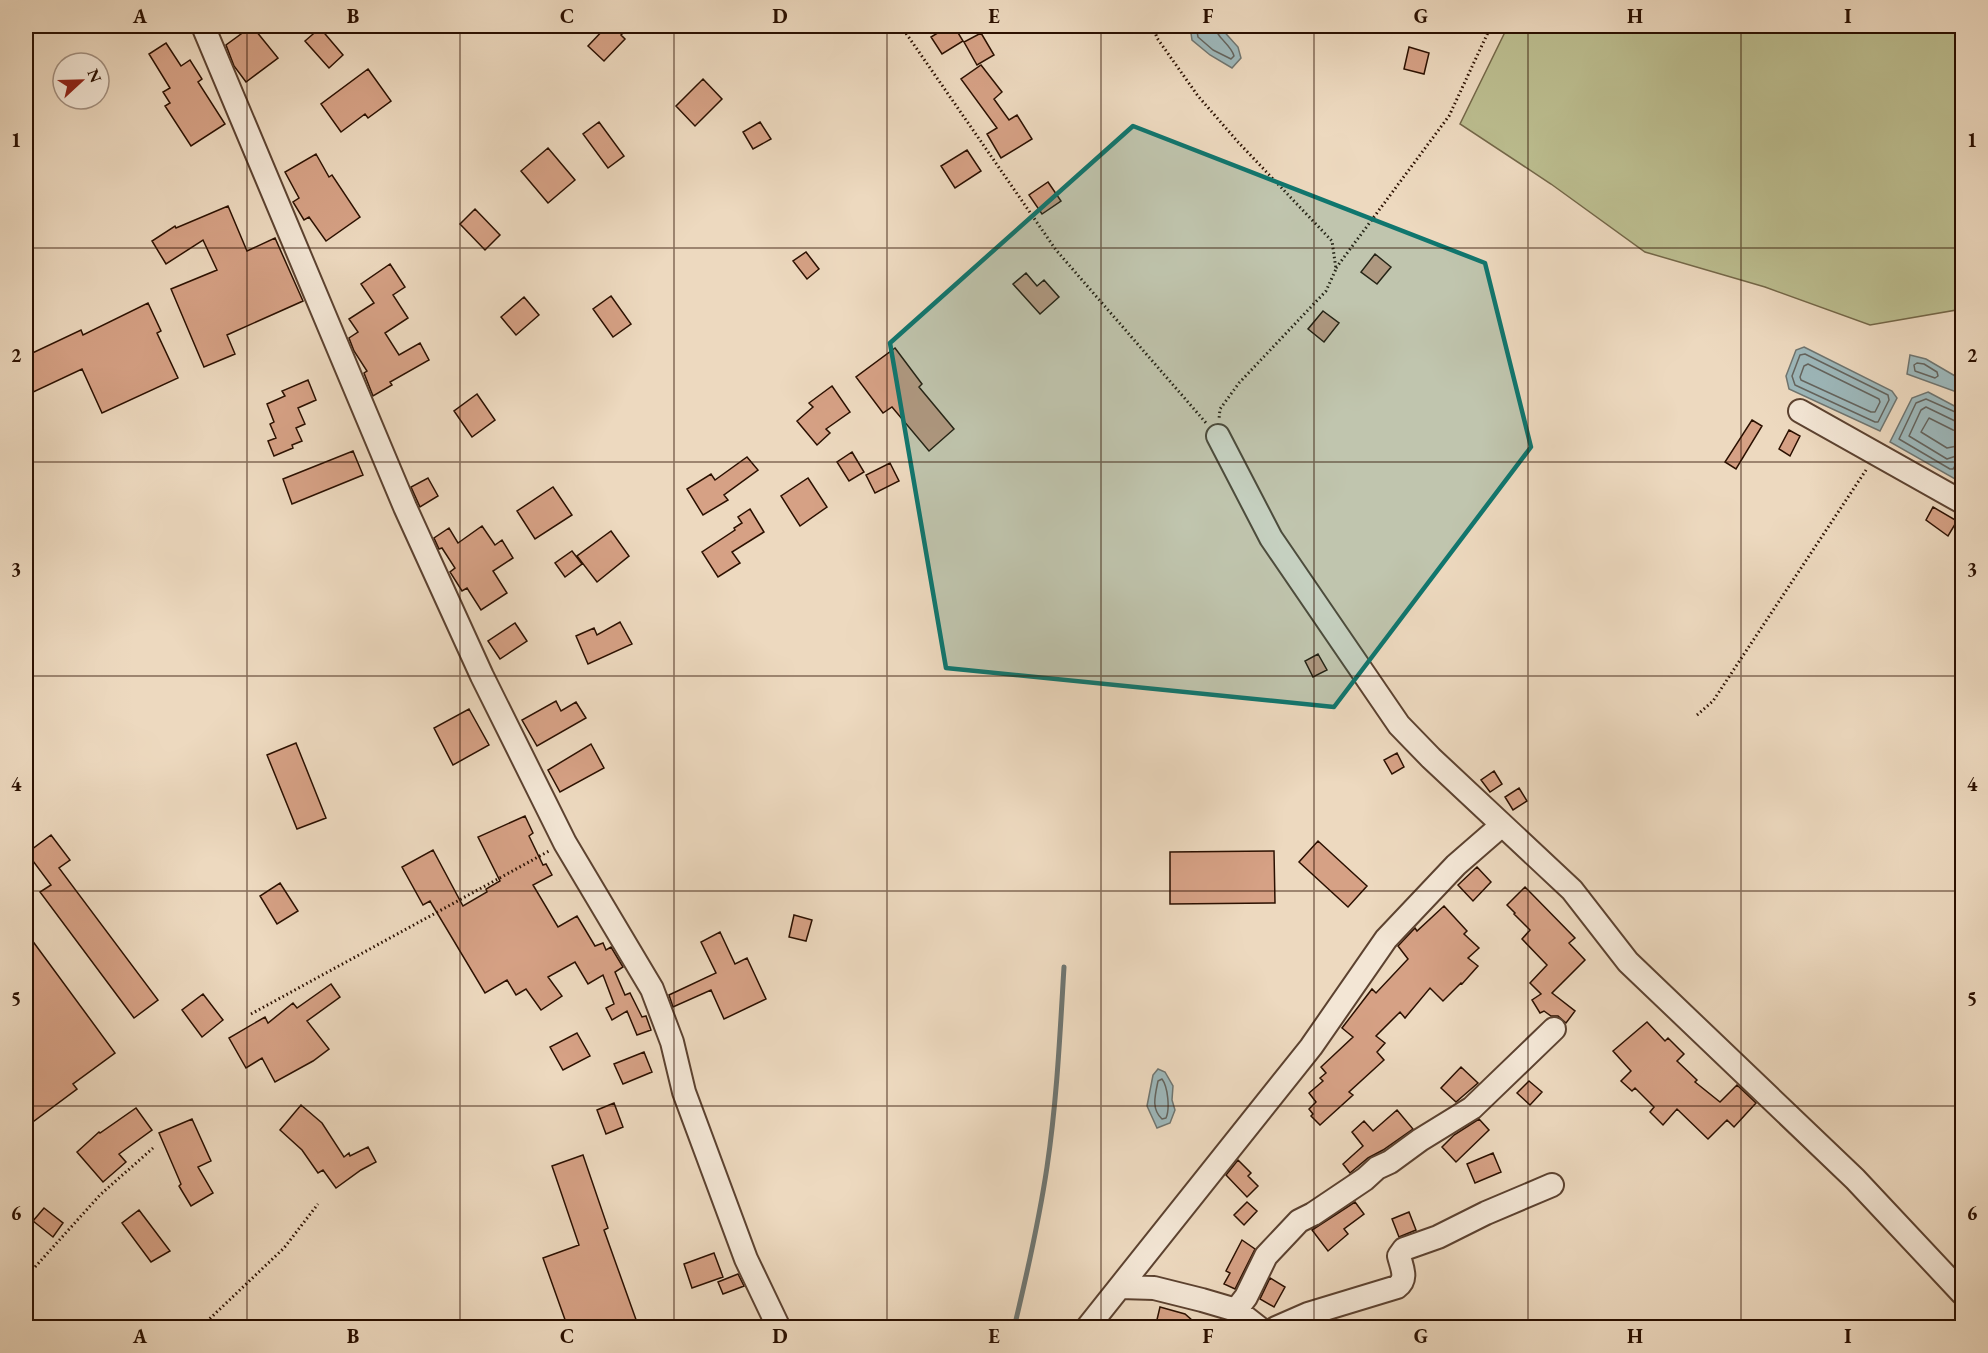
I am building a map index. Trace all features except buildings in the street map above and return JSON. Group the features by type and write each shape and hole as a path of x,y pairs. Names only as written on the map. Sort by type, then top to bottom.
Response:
{"street":[{"path":"203,26 405,507 482,676 565,843 652,989 672,1042 684,1092 742,1247 779,1328"},
{"path":"1800,411 1962,502"},
{"path":"1218,436 1271,538 1400,725 1431,758 1572,890 1628,962 1855,1179 1962,1293"},
{"path":"1087,1328 1311,1047 1386,939 1456,865 1502,825"},
{"path":"1236,1311 1246,1298 1266,1256 1299,1221 1472,1108 1554,1029"},
{"path":"1276,1328 1308,1314 1397,1287 1402,1284 1404,1278 1399,1256 1404,1249 1438,1237 1486,1213 1552,1185"},
{"path":"1120,1287 1154,1288 1236,1311 1259,1328"}],"path":[{"path":"901,26 1056,250 1218,436"},
{"path":"1153,26 1157,38 1198,96 1238,142 1332,241 1336,269"},
{"path":"1218,436 1220,409 1239,383 1326,291 1336,269 1449,116 1491,26"},
{"path":"1697,715 1713,701 1877,454"},
{"path":"250,1014 565,843"},
{"path":"26,1276 100,1195 153,1148"},
{"path":"200,1328 284,1248 318,1204"}],"highlighted area":[{"path":"1133,126 1485,263 1531,447 1334,707 946,668 890,343"}],"green space":[{"path":"1508,26 1962,26 1962,309 1870,325 1765,287 1645,252 1551,184 1460,124"}],"water":[{"path":"1190,26 1219,26 1238,47 1241,58 1232,68 1210,55 1192,40"},
{"path":"1804,347 1892,391 1897,398 1880,431 1789,389 1786,376 1796,350"},
{"path":"1910,355 1926,359 1962,380 1962,394 1907,374"},
{"path":"1928,392 1962,410 1962,461 1955,479 1890,442 1912,398"},
{"path":"1158,1069 1165,1072 1173,1086 1172,1100 1175,1110 1170,1123 1157,1128 1147,1106 1153,1075"}],"waterway":[{"path":"1014,1328 1047,1167 1056,1092 1064,967"}]}
